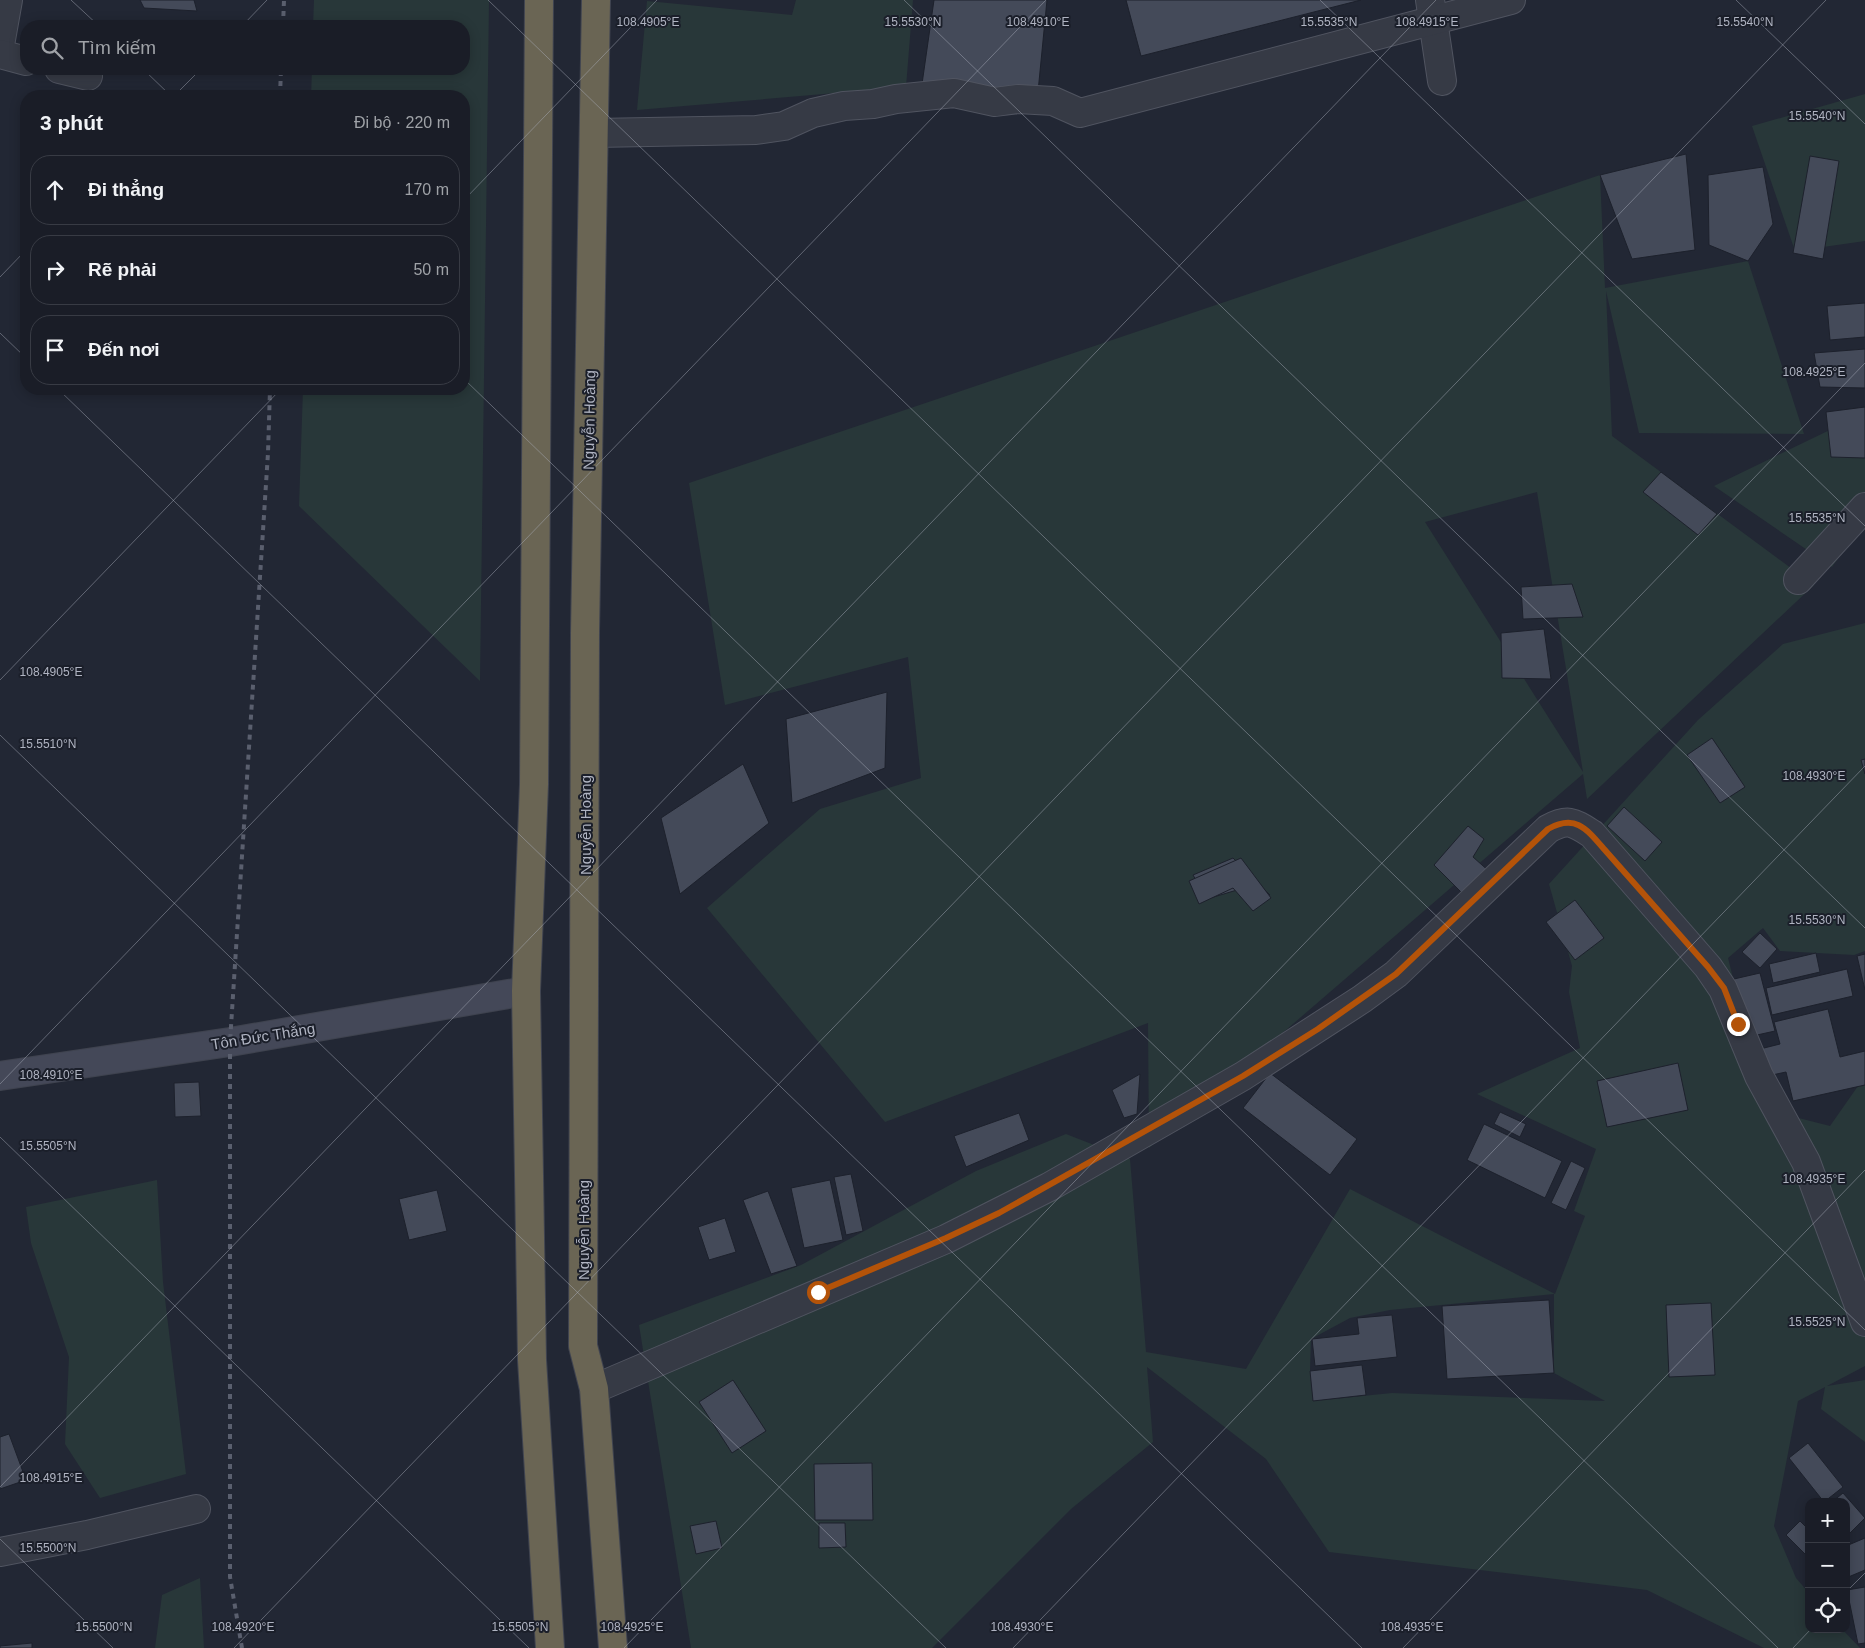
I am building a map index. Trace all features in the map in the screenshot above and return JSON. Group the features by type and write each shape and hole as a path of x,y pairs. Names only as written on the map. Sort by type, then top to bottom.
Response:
{"highway":[{"path":"539,0 534,784 526,991 532,1360 550,1648"},
{"name":"Nguyễn Hoàng","path":"596,0 585,633 583,1346 594,1389 613,1648"}],"street":[{"path":"0,45 8,0"},
{"path":"595,133 756,130 784,126 813,113 844,106 954,93 994,102 1018,99 1053,101 1080,113 1431,10 1511,0"},
{"path":"1431,10 1442,81"},
{"path":"0,54 20,59"},
{"path":"84,75 88,76"},
{"path":"1798,580 1865,507"},
{"path":"594,1389 946,1238 999,1213 1243,1076 1326,1024 1396,974 1548,829 1561,822 1573,822 1592,834 1708,967 1724,988 1760,1076 1806,1162 1865,1322"},
{"name":"Tôn Đức Thắng","path":"0,1076 230,1042 526,991"},
{"path":"0,1552 87,1535 196,1509"}],"shaded area":[{"path":"314,0 489,0 480,681 299,506 303,395 470,395 470,90 311,90 312,75 470,75 470,20 313,20"},
{"path":"796,0 913,0 906,87 637,110 647,1 792,15"},
{"path":"1865,94 1865,241 1795,251 1752,126"},
{"path":"1600,175 1605,288 1748,261 1804,434 1639,433 1606,291 1612,436 1814,585 1587,799 1583,774 1149,1148 1148,1023 885,1122 707,908 820,809 921,778 908,657 725,705 689,483","holes":["1537,492 1583,772 1425,522"]},
{"path":"1865,413 1865,520 1832,567 1714,486"},
{"path":"1865,623 1865,759 1862,760 1865,774 1865,951 1854,955 1780,951 1763,928 1728,958 1735,986 1779,1113 1830,1126 1858,1086 1865,1085 1865,1366 1827,1386 1865,1380 1865,1442 1821,1409 1825,1387 1798,1401 1774,1526 1796,1578 1805,1588 1805,1633 1846,1633 1860,1648 1764,1648 1647,1590 1329,1552 1266,1459 1147,1367 1153,1442 1071,1509 932,1648 691,1648 639,1325 801,1265 976,1171 1066,1134 1130,1159 1146,1352 1246,1369 1350,1189 1555,1294 1585,1216 1574,1211 1596,1149 1477,1094 1580,1048 1569,992 1572,966 1549,884 1698,720 1783,644","holes":["1678,1064 1688,1110 1607,1127 1597,1081","1554,1294 1554,1373 1605,1401 1392,1393 1313,1401 1310,1371 1311,1339 1350,1318 1390,1310","1711,1303 1715,1375 1669,1377 1666,1305"]},
{"path":"157,1180 163,1282 186,1474 100,1498 65,1444 69,1357 31,1243 26,1207"},
{"path":"200,1578 204,1648 155,1648 162,1595"}],"building":[{"path":"140,0 194,0 197,11 144,8"},
{"path":"934,0 1047,0 1038,92 921,91"},
{"path":"1126,0 1361,0 1141,56"},
{"path":"1686,154 1695,250 1632,259 1600,175"},
{"path":"1810,156 1839,161 1823,259 1793,253"},
{"path":"1763,167 1773,224 1748,261 1709,245 1708,175"},
{"path":"1865,303 1865,337 1830,340 1827,306"},
{"path":"1865,349 1865,388 1820,387 1814,353"},
{"path":"1865,407 1865,458 1831,457 1826,412"},
{"path":"1661,472 1717,514 1698,535 1643,492"},
{"path":"1572,584 1583,617 1523,619 1521,587"},
{"path":"1544,629 1551,679 1502,678 1501,633"},
{"path":"887,692 885,768 792,803 786,719"},
{"path":"1712,738 1745,787 1720,803 1687,755"},
{"path":"1865,759 1865,774 1861,760"},
{"path":"743,764 769,823 680,894 661,818"},
{"path":"1624,807 1662,842 1645,861 1607,826"},
{"path":"1468,826 1484,839 1473,857 1491,873 1469,900 1434,865"},
{"path":"1233,858 1270,895 1252,905 1237,890 1207,899 1193,875"},
{"path":"1241,858 1271,898 1253,911 1233,888 1199,904 1189,881"},
{"path":"1575,900 1604,938 1575,960 1546,922"},
{"path":"1760,933 1777,949 1760,968 1742,952"},
{"path":"1816,953 1820,972 1773,983 1769,964"},
{"path":"1865,954 1865,990 1857,956"},
{"path":"1847,969 1853,996 1772,1015 1766,988"},
{"path":"1760,973 1775,1031 1748,1037 1734,979"},
{"path":"1828,1009 1840,1057 1865,1051 1865,1085 1793,1101 1786,1072 1763,1077 1756,1050 1780,1044 1774,1022"},
{"path":"1678,1063 1688,1110 1607,1127 1597,1081"},
{"path":"1270,1073 1357,1139 1330,1175 1243,1108"},
{"path":"1140,1074 1137,1114 1124,1118 1112,1090"},
{"path":"199,1082 201,1116 175,1117 174,1083"},
{"path":"1500,1112 1526,1124 1520,1137 1494,1124"},
{"path":"1019,1113 1029,1140 966,1167 954,1136"},
{"path":"1484,1124 1562,1161 1545,1198 1467,1160"},
{"path":"1571,1161 1585,1168 1566,1210 1551,1203"},
{"path":"851,1174 863,1231 846,1235 834,1177"},
{"path":"830,1180 843,1240 804,1248 791,1188"},
{"path":"437,1190 447,1231 409,1240 399,1199"},
{"path":"768,1191 797,1266 771,1274 743,1200"},
{"path":"725,1218 736,1252 709,1260 698,1227"},
{"path":"1549,1300 1554,1373 1447,1379 1442,1306"},
{"path":"1711,1303 1715,1375 1669,1377 1666,1305"},
{"path":"1392,1315 1397,1357 1315,1366 1312,1339 1359,1334 1357,1318"},
{"path":"1362,1365 1366,1395 1313,1401 1310,1371"},
{"path":"733,1380 766,1431 732,1453 699,1402"},
{"path":"9,1434 26,1480 0,1489 0,1437"},
{"path":"1808,1443 1843,1487 1829,1498 1821,1498 1789,1458"},
{"path":"872,1463 873,1520 815,1520 814,1464"},
{"path":"1843,1493 1847,1498 1837,1498"},
{"path":"1850,1501 1865,1518 1850,1533"},
{"path":"716,1521 722,1548 696,1554 690,1526"},
{"path":"1800,1521 1805,1526 1805,1554 1786,1535"},
{"path":"819,1523 845,1523 846,1547 819,1548"},
{"path":"1865,1538 1865,1570 1850,1576 1850,1544"},
{"path":"1865,1587 1865,1643 1858,1644 1850,1605 1850,1590"},
{"path":"32,1643 32,1648 0,1648 0,1646"}],"railway":[{"path":"283,20 284,0"},
{"path":"280,90 281,75"},
{"path":"242,1648 230,1577 230,1042 268,453 270,395"}],"route":[{"path":"818,1292 946,1238 999,1213 1243,1076 1318,1029 1396,974 1548,829 1561,822 1573,822 1592,834 1708,967 1724,988 1738,1024"}]}
